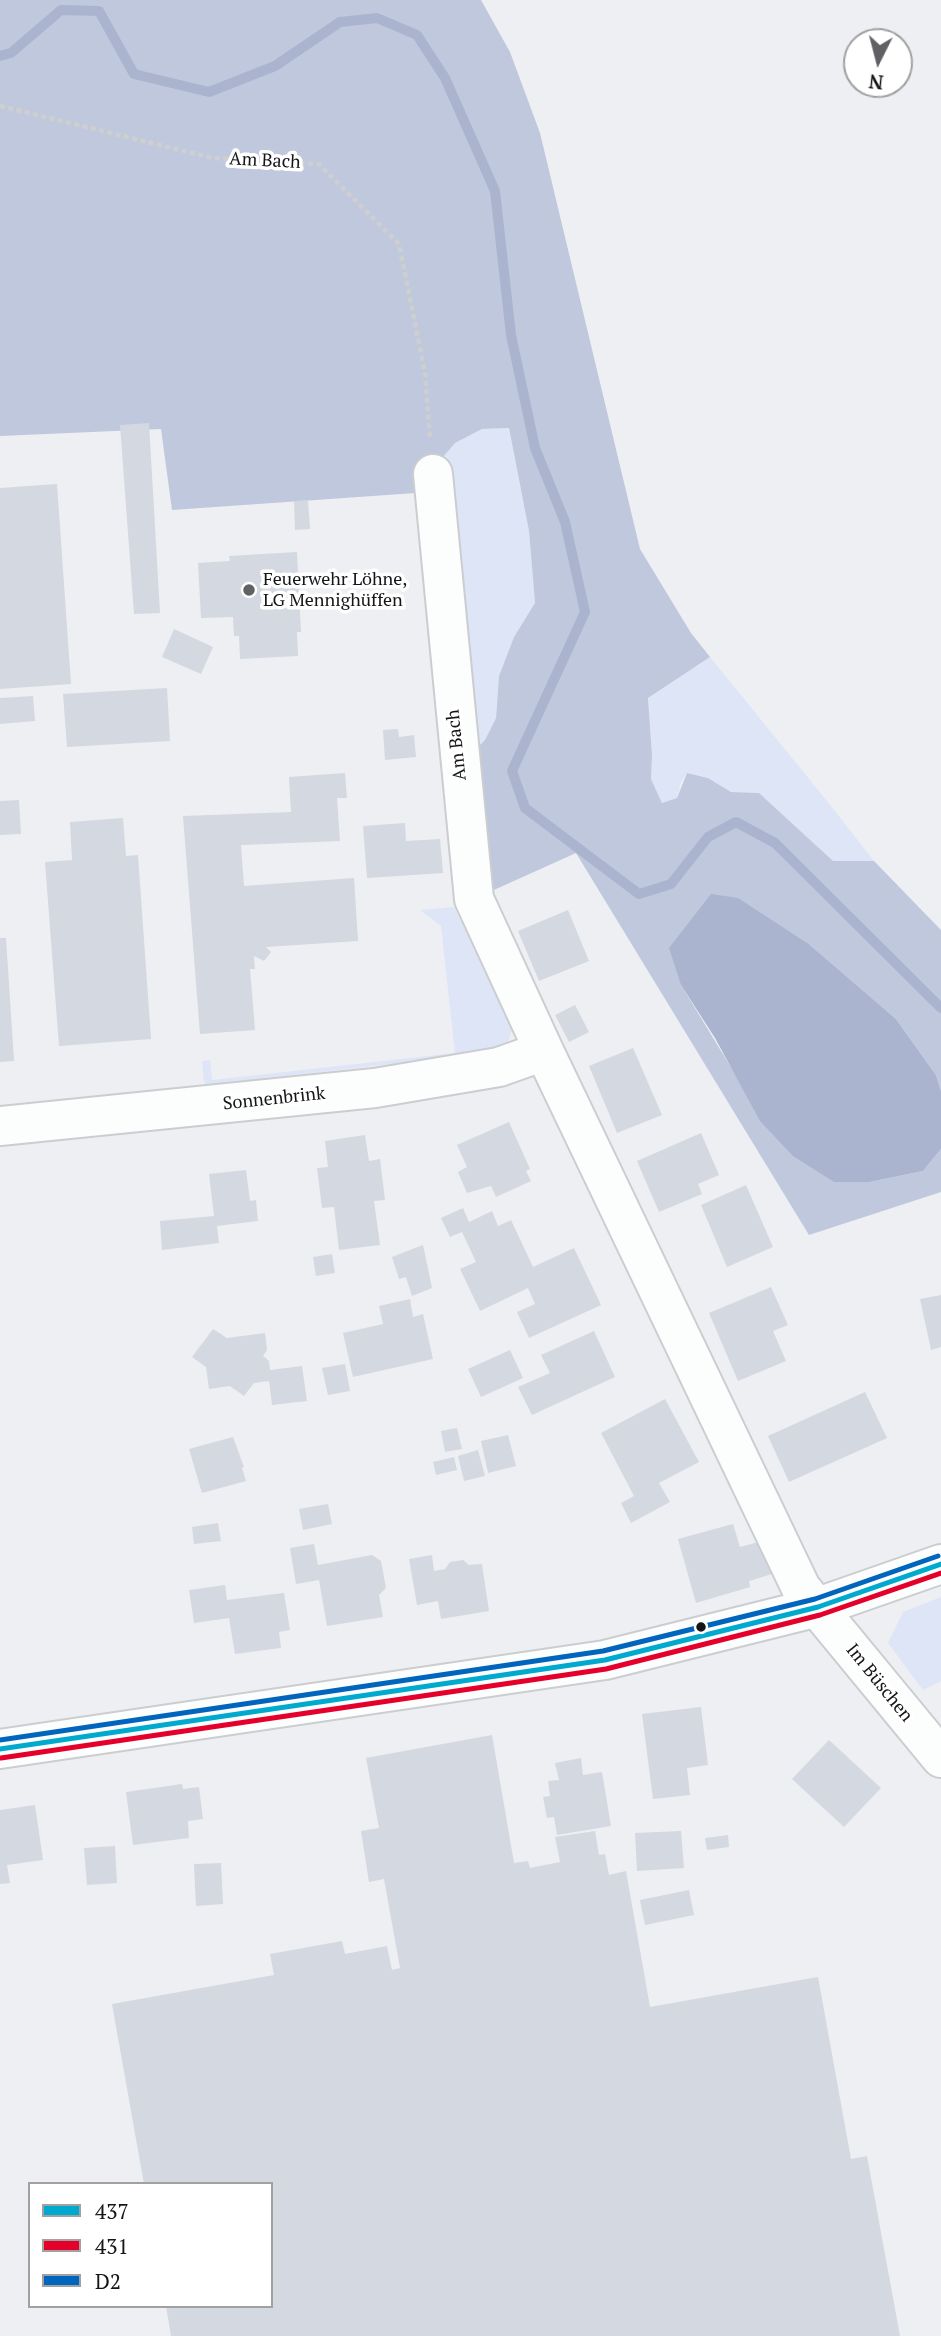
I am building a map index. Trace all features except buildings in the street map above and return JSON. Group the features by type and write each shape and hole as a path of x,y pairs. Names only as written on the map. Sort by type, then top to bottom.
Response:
{"street":[{"name":"Am Bach","path":"433,474 474,898 544,1051 801,1588 818,1608"},
{"name":"Sonnenbrink","path":"0,1126 375,1088 499,1067 544,1051"},
{"path":"0,1749 605,1660 818,1608 941,1564"},
{"name":"Im Büschen","path":"818,1608 941,1758"}],"path":[{"name":"Am Bach","path":"0,106 213,158 319,164 399,244 425,373 433,474"}],"shaded area":[{"path":"0,0 481,0 510,52 540,133 640,549 691,633 710,657 648,698 651,779 662,803 677,798 687,773 708,778 731,792 759,793 833,861 874,861 941,930 941,1091 936,1075 896,1019 810,945 681,985 735,1074 834,1182 870,1182 923,1171 941,1149 941,1192 809,1235 576,853 465,903 455,770 485,740 496,718 499,676 514,637 535,603 529,531 509,428 482,429 455,443 431,471 430,492 172,510 161,429 0,436"},
{"path":"509,428 529,531 535,603 514,637 499,676 496,717 485,740 455,770 431,471 455,443 482,429"},
{"path":"710,657 874,861 833,862 759,793 731,792 708,778 687,773 681,782 677,798 662,803 651,779 648,698"},
{"path":"711,894 738,898 810,945 896,1019 936,1075 941,1091 941,1149 923,1171 870,1182 834,1182 793,1156 760,1121 715,1038 681,985 669,948"},
{"path":"454,907 513,1026 507,1045 497,1052 207,1085 204,1082 202,1061 210,1060 212,1080 455,1053 441,926 420,910"},
{"path":"941,1597 941,1681 923,1690 888,1643 903,1612"}],"waterway":[{"path":"0,56 11,53 61,10 99,11 134,74 209,92 275,66 340,22 377,18 417,35 445,78 495,191 511,335 535,448 565,522 585,612 512,771 525,808 639,894 671,884 708,837 736,822 775,843 941,1008"}],"transit line":[{"name":"D2","path":"0,1740 603,1651 815,1599 938,1556"},
{"name":"437","path":"0,1749 605,1660 818,1607 941,1564"},
{"name":"431","path":"1,1758 606,1669 820,1615 941,1573"}],"place":[{"name":"Feuerwehr Löhne, LG Mennighüffen","path":"249,590"}]}
